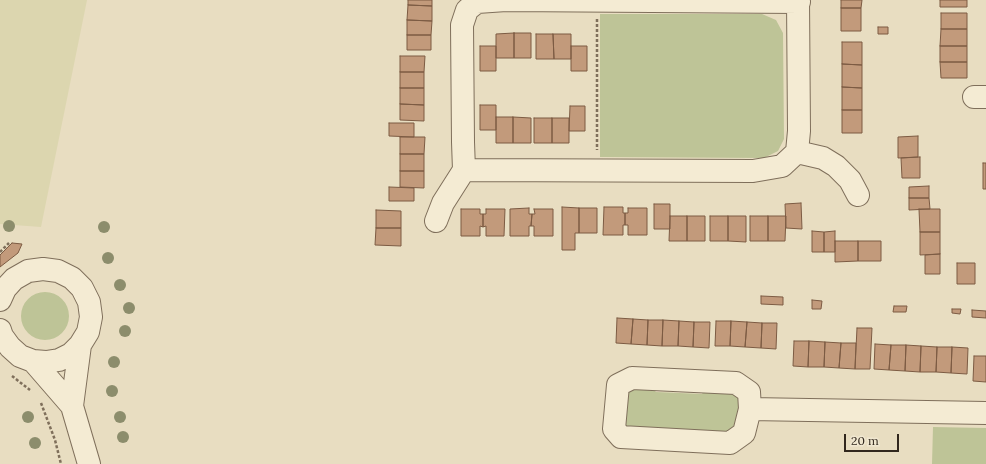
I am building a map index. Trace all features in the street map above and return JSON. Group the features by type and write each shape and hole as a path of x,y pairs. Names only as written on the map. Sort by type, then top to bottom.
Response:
{"street":[{"path":"436,221 444,203 464,170 462,25 467,10 477,2 506,0 798,1 799,131 797,152 782,166 753,172 464,170"},
{"path":"797,152 823,158 836,166 850,180 858,195"},
{"path":"0,330 2,336 10,347 20,356 34,361 46,362 59,360 71,354 80,345 88,332 91,317 89,302 82,288 72,278 58,271 43,269 28,271 14,279 2,293"},
{"path":"80,345 72,406 89,464"},
{"path":"34,361 72,406"},
{"path":"632,378 736,383 748,392 750,409 744,433 730,443 621,437 614,429 618,385 632,378"},
{"path":"750,409 986,413"}],"path":[{"path":"597,1 597,170"},
{"path":"0,252 9,243"},
{"path":"10,375 22,383 32,393"},
{"path":"37,398 42,404 47,416 61,464"}],"shaded area":[{"path":"0,0 87,0 41,227 0,224"}],"green space":[{"path":"600,14 762,14 776,20 783,33 784,139 778,151 764,158 600,157"},
{"path":"40,292 50,292 62,299 69,311 69,321 62,333 50,340 40,340 32,336 25,329 21,321 21,311 25,303 32,296"},
{"path":"632,385 650,386 656,392 702,394 706,387 725,388 738,396 739,412 734,430 723,437 628,431 620,423 621,395"},
{"path":"933,427 986,428 986,464 932,464"}],"building":[{"path":"408,0 432,0 432,6 408,5"},
{"path":"841,0 862,0 861,8 841,8"},
{"path":"940,0 967,0 967,7 940,7"},
{"path":"408,5 432,6 432,21 407,20"},
{"path":"841,8 861,8 861,31 841,31"},
{"path":"941,13 967,13 967,29 941,29"},
{"path":"407,20 432,21 431,35 407,35"},
{"path":"878,27 888,27 888,34 878,34"},
{"path":"941,29 967,29 967,46 940,46"},
{"path":"514,33 514,58 496,58 496,34"},
{"path":"514,33 531,33 531,58 514,58"},
{"path":"536,34 553,34 554,59 536,59"},
{"path":"553,34 571,34 571,59 554,59"},
{"path":"407,35 431,35 431,50 407,50"},
{"path":"842,42 862,42 862,65 842,64"},
{"path":"480,46 496,46 496,71 480,71"},
{"path":"571,46 587,46 587,71 571,71"},
{"path":"940,46 967,46 967,62 940,62"},
{"path":"400,56 425,56 424,72 400,72"},
{"path":"940,62 967,62 967,78 941,78"},
{"path":"842,64 862,65 862,88 842,87"},
{"path":"400,72 424,72 424,88 400,88"},
{"path":"842,87 862,88 862,110 842,110"},
{"path":"400,88 424,88 424,105 400,104"},
{"path":"400,104 424,105 424,121 400,120"},
{"path":"480,105 496,105 496,130 480,130"},
{"path":"570,106 585,106 585,131 569,131"},
{"path":"842,110 862,110 862,133 842,133"},
{"path":"496,117 513,117 513,143 496,143"},
{"path":"513,117 531,118 531,143 513,143"},
{"path":"534,118 552,118 552,143 534,143"},
{"path":"552,118 569,118 569,143 552,143"},
{"path":"389,123 414,123 414,137 389,136"},
{"path":"918,136 918,157 898,158 898,137"},
{"path":"400,137 425,137 424,154 400,154"},
{"path":"400,154 424,154 424,171 400,171"},
{"path":"920,157 920,178 902,178 901,158"},
{"path":"983,163 986,163 986,189 983,189"},
{"path":"400,171 424,171 424,188 400,187"},
{"path":"929,186 929,198 909,198 909,187"},
{"path":"389,187 414,188 414,201 389,201"},
{"path":"909,198 929,198 930,209 909,210"},
{"path":"801,203 802,229 786,228 785,204"},
{"path":"654,204 670,204 670,229 654,229"},
{"path":"562,207 579,208 579,233 575,233 575,250 562,250"},
{"path":"604,207 623,207 623,213 625,213 625,225 623,225 623,235 603,235"},
{"path":"529,208 529,214 532,214 531,226 529,226 529,236 510,236 510,209"},
{"path":"579,208 597,208 597,233 579,233"},
{"path":"628,208 647,208 647,235 628,235 628,225 625,225 625,213 628,213"},
{"path":"461,209 480,209 480,214 483,214 483,227 480,226 480,236 461,236"},
{"path":"486,209 505,209 504,236 486,236 486,226 483,227 483,214 486,214"},
{"path":"534,209 553,209 553,236 534,236 534,226 531,226 532,214 535,214"},
{"path":"919,209 940,209 940,232 920,232"},
{"path":"376,210 401,211 401,228 376,228"},
{"path":"670,216 687,216 687,241 669,241"},
{"path":"687,216 705,216 705,241 687,241"},
{"path":"710,216 728,216 728,241 710,241"},
{"path":"728,216 746,216 746,242 728,241"},
{"path":"750,216 768,216 768,241 750,241"},
{"path":"768,216 786,216 785,241 768,241"},
{"path":"376,228 401,228 401,246 375,245"},
{"path":"812,231 824,232 824,252 812,252"},
{"path":"835,231 835,252 824,252 824,232"},
{"path":"920,232 940,232 940,254 920,255"},
{"path":"835,241 858,241 858,261 835,262"},
{"path":"858,241 881,241 881,261 858,261"},
{"path":"12,243 22,244 18,253 0,267 0,255"},
{"path":"940,254 940,274 925,274 925,255"},
{"path":"957,263 975,263 975,284 957,284"},
{"path":"761,296 783,297 783,305 761,304"},
{"path":"812,300 822,301 821,309 812,309"},
{"path":"894,306 907,306 906,312 893,312"},
{"path":"952,309 961,309 960,314 952,313"},
{"path":"972,310 986,311 986,318 972,317"},
{"path":"617,318 633,319 631,344 616,343"},
{"path":"633,319 648,320 647,345 631,344"},
{"path":"648,320 663,320 662,346 647,345"},
{"path":"663,320 679,321 678,346 662,346"},
{"path":"679,321 694,322 693,347 678,346"},
{"path":"716,321 731,321 730,346 715,346"},
{"path":"731,321 747,322 745,347 730,346"},
{"path":"694,322 710,322 709,348 693,347"},
{"path":"747,322 762,323 761,348 745,347"},
{"path":"762,323 777,323 776,349 761,348"},
{"path":"857,328 872,328 870,369 855,369"},
{"path":"794,341 809,341 808,367 793,366"},
{"path":"809,341 825,342 824,367 808,367"},
{"path":"825,342 841,343 839,368 824,367"},
{"path":"841,343 856,343 855,369 839,368"},
{"path":"875,344 891,345 889,370 874,369"},
{"path":"891,345 906,345 905,371 889,370"},
{"path":"906,345 921,346 920,372 905,371"},
{"path":"921,346 937,347 936,372 920,372"},
{"path":"937,347 952,347 951,373 936,372"},
{"path":"952,347 968,348 967,374 951,373"},
{"path":"974,356 986,356 986,382 973,381"}]}
